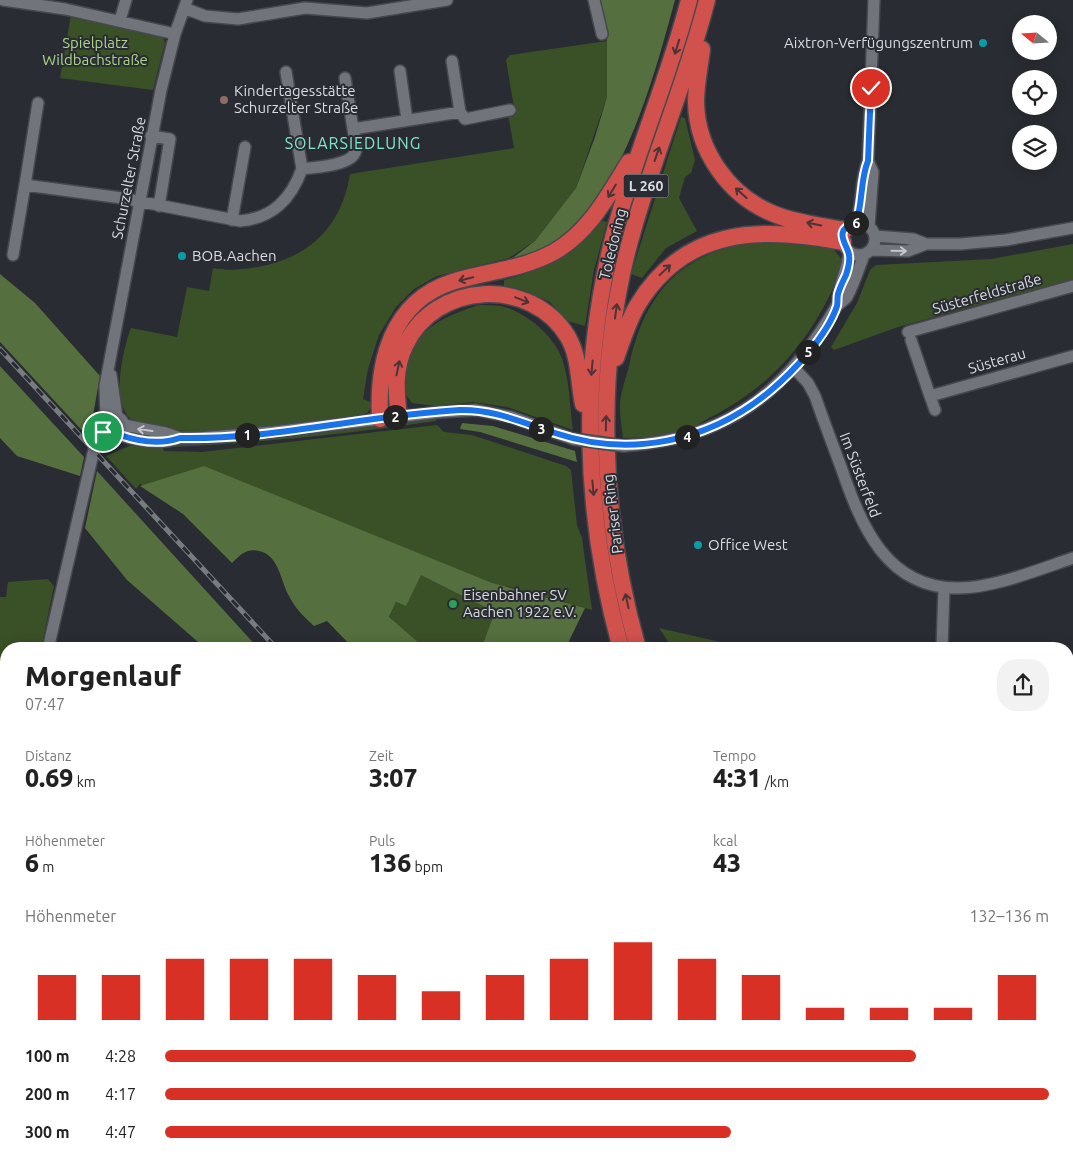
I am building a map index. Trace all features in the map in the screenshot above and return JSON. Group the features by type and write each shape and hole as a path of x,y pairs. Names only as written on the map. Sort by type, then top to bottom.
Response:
{"highway":[{"name":"Toledoring","path":"590,439 592,375 600,298 615,230 677,46 690,0"},
{"name":"Toledoring","path":"608,377 617,302 631,236 696,43 708,0"},
{"path":"708,0 696,103 702,137 715,165 746,199 773,214 848,237"},
{"path":"380,419 381,367 390,340 406,314 427,295 440,287 459,280 518,268 543,258 567,243 599,210 646,134"},
{"path":"608,377 628,325 646,292 660,275 689,252 733,235 759,233 848,237"},
{"path":"399,417 396,388 397,368 405,345 419,324 428,315 451,300 479,293 502,294 535,306 554,320 568,338 579,367 581,394 590,439"},
{"name":"Pariser Ring","path":"608,377 606,432 610,497 622,580 636,642"},
{"name":"Pariser Ring","path":"590,439 592,483 602,563 619,642"}],"street":[{"path":"3,0 66,5 175,34"},
{"path":"120,20 126,0"},
{"path":"186,4 205,16 238,19 305,4 367,13 447,0"},
{"path":"594,0 602,34"},
{"path":"838,304 837,296 848,267 848,237 861,210 865,170 868,161 874,0"},
{"name":"Schurzelter Straße","path":"114,427 104,394 109,363 151,136 175,34 186,4"},
{"path":"452,61 460,112 465,119 510,110"},
{"path":"400,71 407,120"},
{"path":"25,185 140,202 232,220 252,220 273,212 294,189 302,169 286,72"},
{"path":"302,169 347,162 353,157 356,150 344,78"},
{"path":"13,254 38,103"},
{"path":"353,129 460,112"},
{"path":"151,136 170,139 159,206"},
{"path":"232,220 245,148"},
{"path":"50,642 94,457 114,427 166,433 180,438 264,433 461,410 489,412 573,439 624,446 652,444 701,432 754,403 794,368 818,339 838,304 846,299 868,252 872,231 873,172 868,161"},
{"path":"848,237 872,231 926,244 983,243 1073,228"},
{"path":"848,237 868,252 908,251 926,244"},
{"name":"Süsterfeldstraße","path":"930,396 910,336 1073,286"},
{"name":"Süsterau","path":"930,396 1073,356"},
{"name":"Im Süsterfeld","path":"794,368 808,383 815,396 863,526 888,561 897,568 909,575 944,588 962,588 1014,577 1073,558"},
{"path":"930,396 936,410"},
{"path":"942,642 944,588"}],"green space":[{"path":"600,0 675,0 647,95 620,161 603,191 584,217 562,238 549,246 506,263 535,241 576,188 595,137 607,97 607,41"},
{"name":"Spielplatz Wildbachstraße","path":"71,15 163,37 165,43 153,90 60,78"},
{"path":"607,41 607,97 576,188 535,241 509,258 437,276 414,289 396,307 379,335 368,369 363,399 373,403 368,412 360,416 309,424 210,432 169,430 169,426 138,423 126,414 122,404 120,377 131,328 177,337 187,287 209,291 213,268 235,270 276,263 293,256 307,247 320,237 331,224 346,193 350,174 514,148 508,114 515,113 506,60 510,55"},
{"path":"681,117 685,118 695,160 691,173 685,177 679,198 697,231 666,248 642,278 631,274"},
{"path":"601,221 607,222 594,270 585,326 567,321 550,302 523,290 504,286 504,280 533,271 569,251"},
{"path":"766,240 830,245 844,262 821,311 792,354 754,390 690,429 673,435 659,437 623,438 620,416 622,389 636,339 646,315 658,294 674,277 692,263 713,253 738,245"},
{"path":"1073,244 1073,279 898,327 834,350 831,347 857,303 870,270 876,265 991,259"},
{"path":"0,274 35,303 100,376 89,438 0,342"},
{"path":"478,305 501,306 511,309 531,320 548,336 561,355 564,365 569,389 573,430 507,407 473,402 435,406 412,403 403,391 406,368 412,349 426,331 445,318"},
{"path":"0,366 84,457 80,476 17,456 0,438"},
{"path":"435,418 436,421 304,437 171,447 169,445 275,436"},
{"path":"462,423 493,426 575,451 577,462 480,432 460,429"},
{"path":"437,425 444,432 472,435 566,466 571,470 577,525 582,538 592,610 506,586 484,642 418,642 389,618 396,602 406,606 140,484 136,489 106,456 129,446 162,446 164,451 202,452"},
{"path":"204,466 492,583 585,608 569,642 484,642 495,612 421,575 406,606 396,602 389,617 418,642 347,642 327,621 314,626 303,616 289,596 275,563 266,553 255,550 247,551 232,563 183,514 140,486"},
{"path":"97,471 253,642 198,642 127,580 85,528"},
{"path":"48,579 54,586 42,642 0,642 0,597 6,597 8,582"},
{"path":"659,628 720,642 668,642"}],"railway":[{"path":"0,349 271,642"}],"place":[{"name":"Aixtron-Verfügungszentrum","path":"983,43"},
{"name":"Kindertagesstätte Schurzelter Straße","path":"224,100"},
{"name":"BOB.Aachen","path":"182,256"},
{"name":"Office West","path":"698,545"},
{"name":"Eisenbahner SV Aachen 1922 e.V.","path":"453,604"}],"district":[{"name":"SOLARSIEDLUNG","path":"353,143"}],"route":[{"path":"103,432 112,438 120,435 135,440 165,443 180,438 273,432 461,410 476,410 500,414 573,439 624,446 652,444 701,432 730,418 754,403 784,378 818,339 838,304 837,296 848,267 849,252 842,238 845,230 856,223 861,210 865,170 868,161 871,88"}]}
